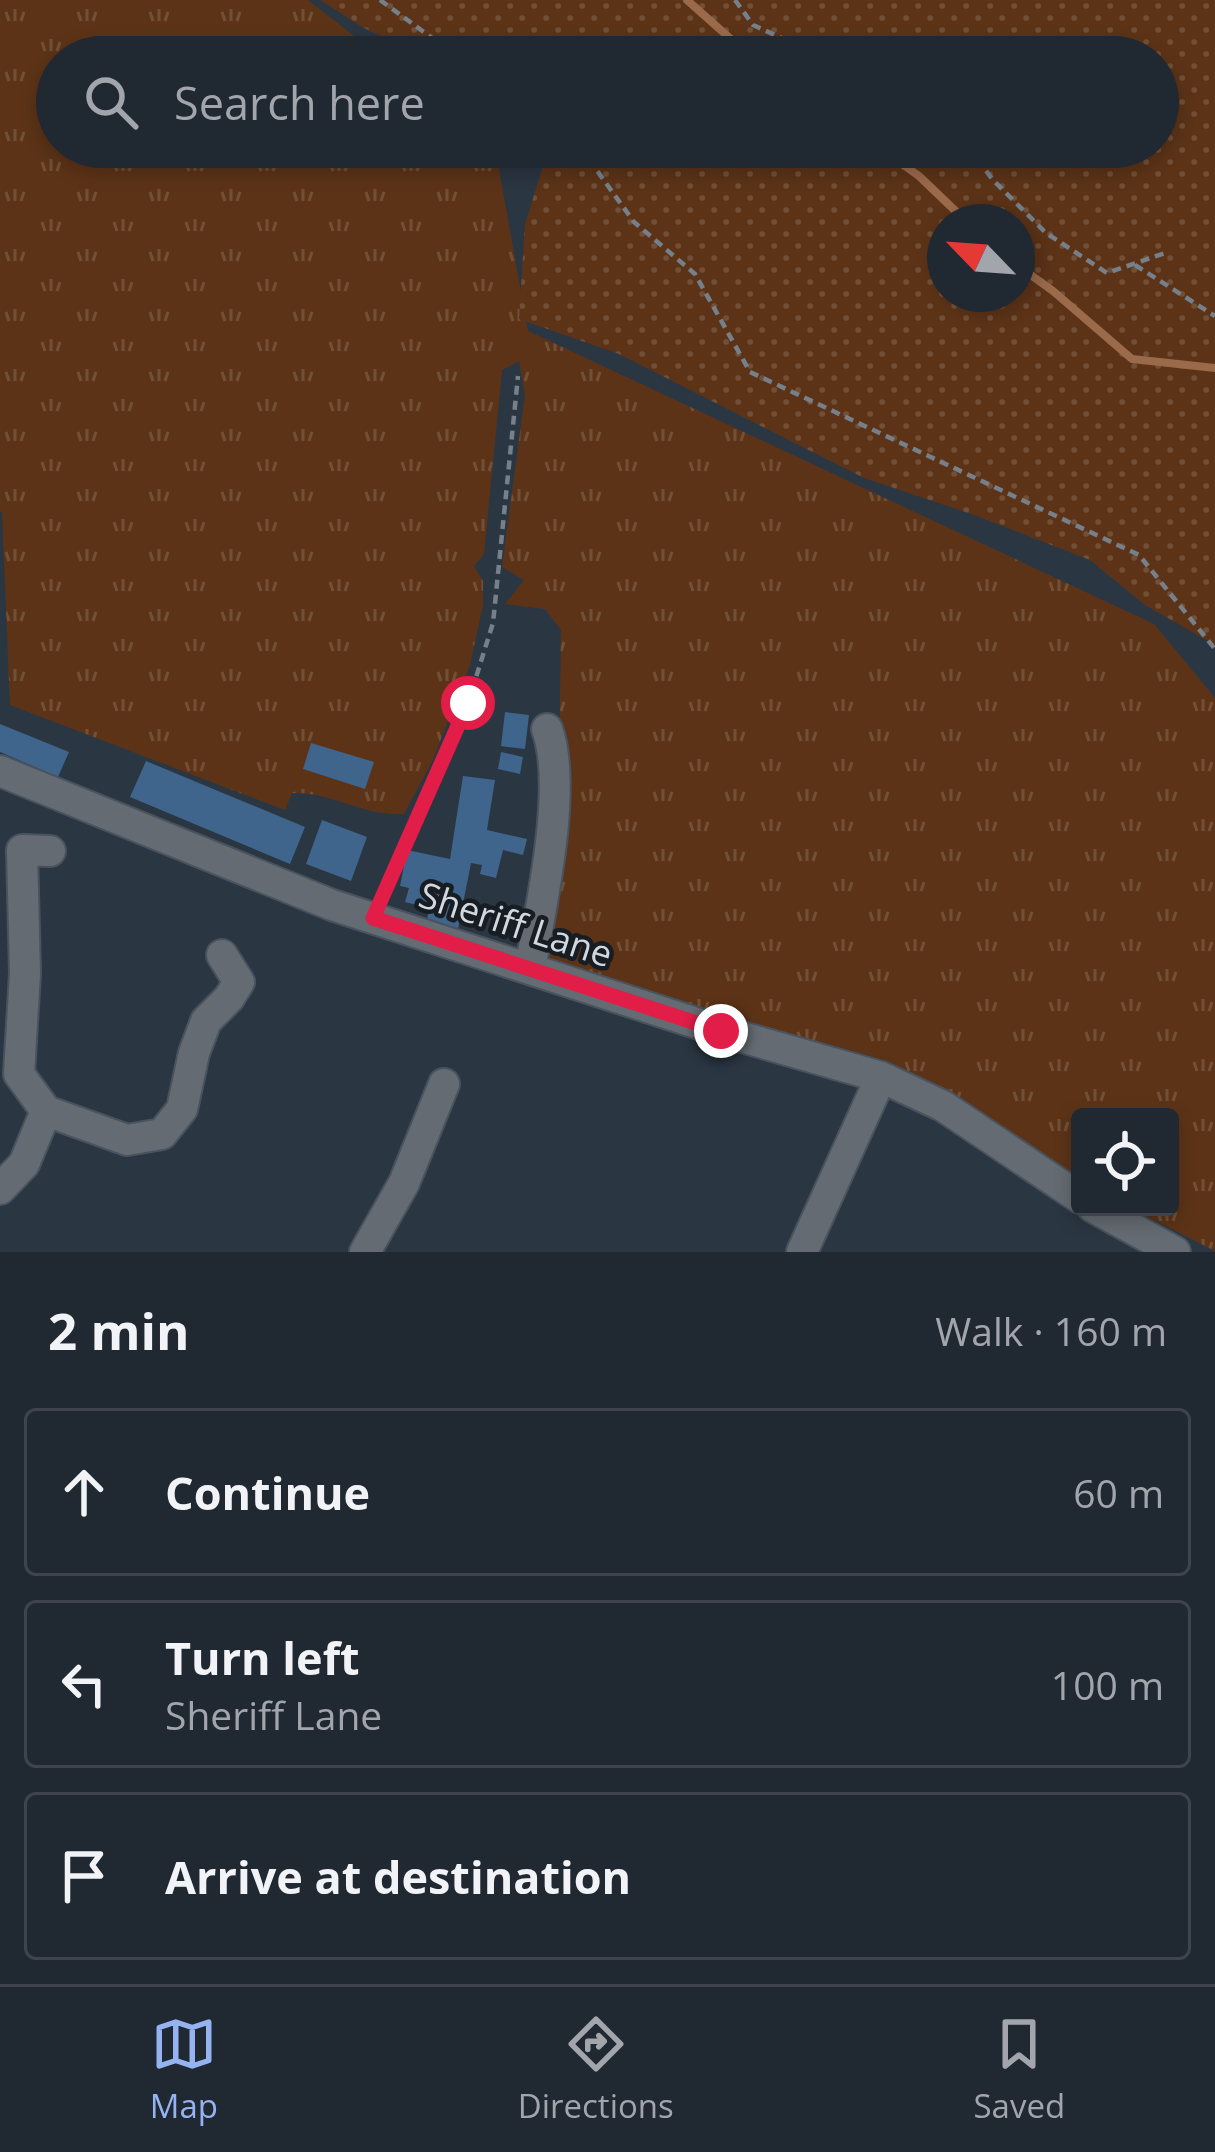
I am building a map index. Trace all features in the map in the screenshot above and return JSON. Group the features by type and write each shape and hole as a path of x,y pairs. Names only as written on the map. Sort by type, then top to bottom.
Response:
{"street":[{"path":"530,969 553,818 554,748 547,729"},
{"name":"Sheriff Lane","path":"0,771 332,905 721,1031 881,1077 943,1106 1071,1192"},
{"path":"50,850 22,850 25,973 19,1074 46,1111 127,1140 162,1134 182,1108 206,1021 251,977 221,955"},
{"path":"802,1252 881,1077"},
{"path":"365,1252 404,1183 444,1084"},
{"path":"0,1189 24,1164 46,1111"},
{"path":"1110,1216 1175,1252"}],"path":[{"path":"380,0 429,36"},
{"path":"735,0 753,25 777,36"},
{"path":"595,168 634,222 695,274 750,372 1139,555 1215,649"},
{"path":"984,168 1046,233 1107,273 1165,253"},
{"path":"1135,266 1215,316"},
{"path":"373,918 468,703 493,623 518,376"}],"green space":[{"path":"0,0 308,0 354,36 36,36 36,168 499,168 528,331 1154,624 1215,698 1215,1251 1146,1216 1179,1216 1179,1108 1071,1108 1071,1174 893,1063 544,963 558,852 561,630 545,609 505,604 524,580 502,567 525,395 519,361 502,370 484,554 474,566 483,581 483,605 470,665 432,762 404,814 306,793 292,793 285,810 10,705 2,512"},
{"path":"320,0 1215,0 1215,645 1145,605 1090,560 864,478 619,354 519,319 525,224 542,168 1179,168 1179,36 382,36"}],"building":[{"path":"505,712 529,715 525,749 501,746"},
{"path":"0,724 69,752 58,777 0,752"},
{"path":"311,743 374,762 365,789 303,769"},
{"path":"501,752 523,757 520,774 498,769"},
{"path":"146,761 305,827 290,864 130,797"},
{"path":"463,776 495,780 487,830 527,839 523,855 503,850 496,878 480,874 482,865 471,863 458,929 427,920 429,908 405,902 409,888 400,886 407,850 450,859"},
{"path":"322,820 367,837 351,881 306,864"}],"waterway":[{"path":"687,0 727,36"},
{"path":"908,168 948,204"},
{"path":"1035,278 1132,359 1215,368"}],"route":[{"path":"468,703 373,918 721,1031"}]}
